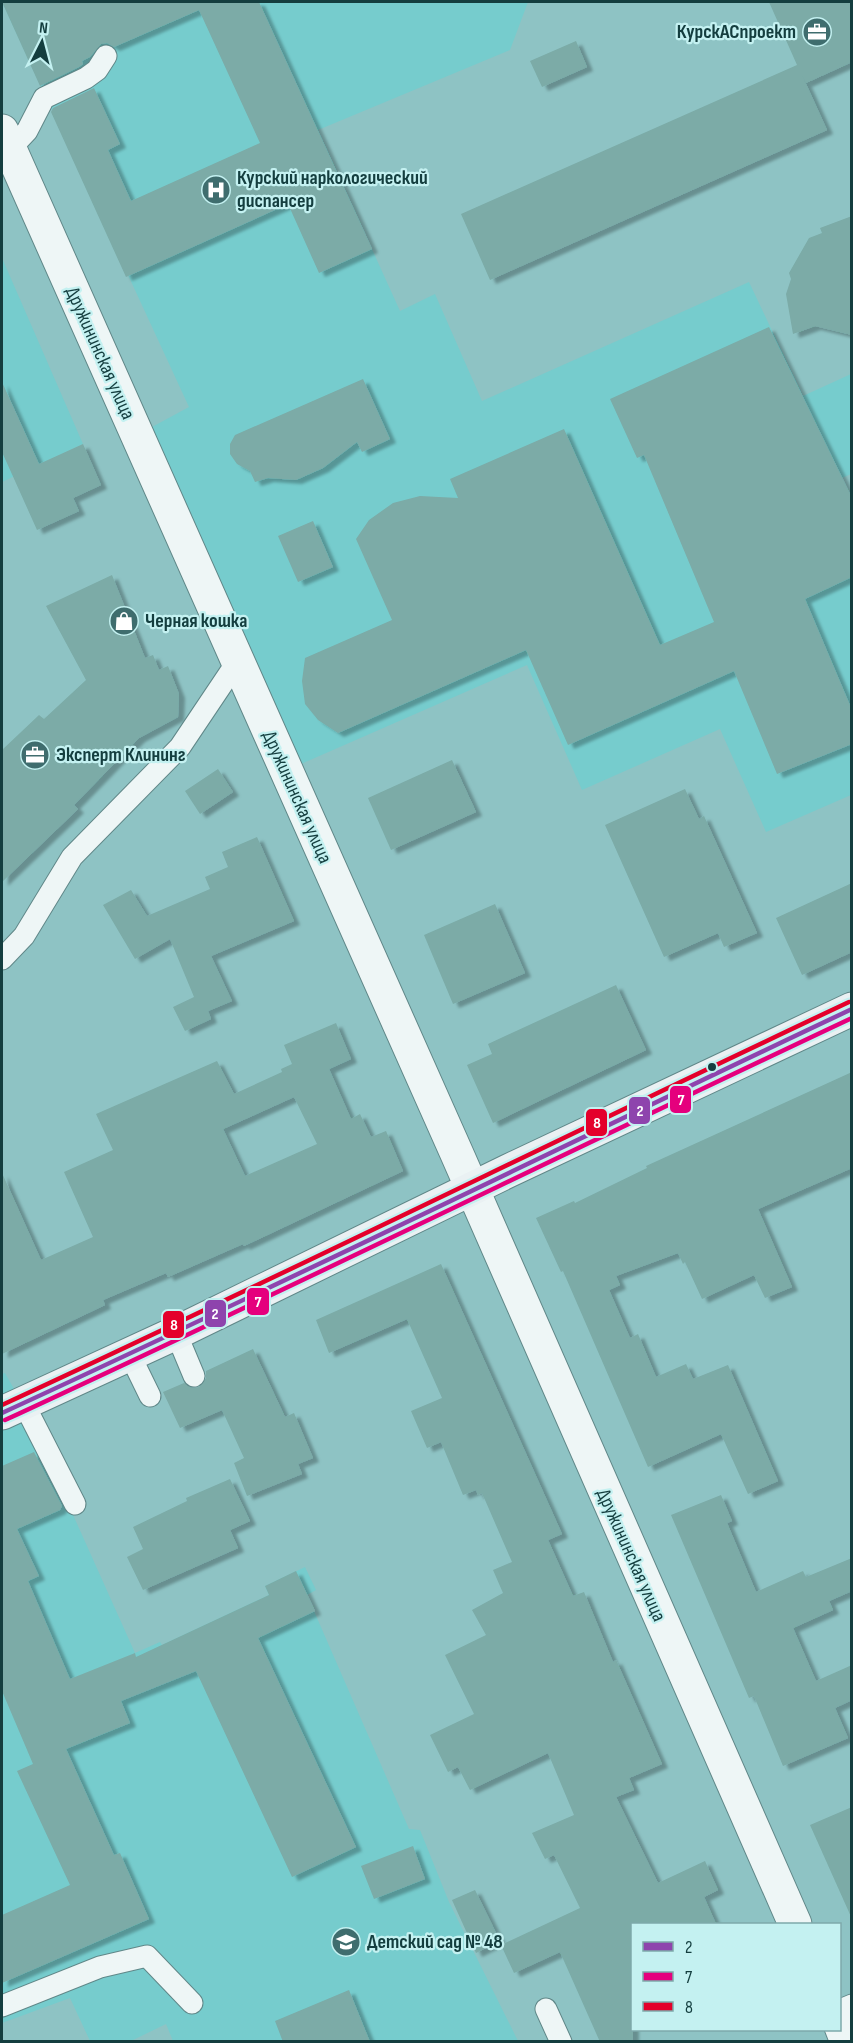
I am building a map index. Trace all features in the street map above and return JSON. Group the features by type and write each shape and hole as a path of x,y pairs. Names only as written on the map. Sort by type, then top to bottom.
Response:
{"main road":[{"path":"13,1408 130,1355 852,1009"}],"street":[{"name":"Дружининская улица","path":"6,140 795,1923"},
{"path":"841,2026 848,2042"}],"lane":[{"path":"6,140 27,131 44,98 86,78 97,70 106,56"},
{"path":"2,959 24,936 72,857 180,747 237,662"},
{"path":"176,1333 194,1376"},
{"path":"130,1355 150,1396"},
{"path":"13,1408 75,1504"},
{"path":"2,2006 100,1967 147,1956 192,2003"},
{"path":"546,2009 561,2042"}],"shaded area":[{"path":"2,2 528,2 510,50 318,130 400,311 435,294 482,401 749,282 803,396 851,374 851,474 842,478 852,498 851,795 766,832 720,729 582,790 527,665 301,764 152,427 189,407"},
{"path":"2,258 83,444 2,482"},
{"path":"5,1373 41,1437 43,1448 135,1653 160,1642 162,1645 269,1595 265,1586 305,1567 316,1590 307,1595 409,1829 420,1830 449,1902 518,2041 173,2041 166,2024 131,2041 90,2041 70,1998 2,2023 2,1374"}],"building":[{"path":"2,2 259,2 372,249 319,273 288,204 126,277 51,112 53,108 94,88 120,144 108,150 131,201 260,143 199,10 114,47 107,43 101,44 90,57 82,61 83,64 79,67 40,86"},
{"path":"769,2 852,2 852,62 806,83 802,75 827,130 490,280 461,214 797,65"},
{"path":"576,41 587,67 542,87 530,61"},
{"path":"852,216 852,335 815,326 793,334 786,294 791,279 789,273 809,238 822,233 820,228"},
{"path":"769,327 852,498 852,577 805,599 852,710 852,744 777,774 734,671 568,745 526,650 338,733 318,720 305,704 302,681 305,658 392,620 356,539 369,520 393,503 420,496 458,498 450,479 564,429 660,645 714,622 644,455 637,458 610,399"},
{"path":"363,379 390,439 362,452 357,442 323,468 296,480 268,478 255,482 250,471 237,464 230,454 230,444 235,435"},
{"path":"2,382 39,464 83,444 101,485 73,498 79,511 37,530 2,452"},
{"path":"313,521 333,567 298,582 278,536"},
{"path":"112,575 145,658 153,655 159,670 168,666 179,694 178,717 139,738 74,805 78,809 2,882 2,750 39,715 44,719 86,680 46,606"},
{"path":"452,760 476,812 391,850 368,798"},
{"path":"218,769 233,792 200,814 185,791"},
{"path":"685,789 699,819 704,816 757,933 724,947 718,933 664,957 605,825"},
{"path":"257,837 294,921 211,956 232,1001 208,1011 211,1019 185,1031 173,1007 194,997 170,939 135,959 103,905 131,890 147,916 210,889 205,877 228,867 222,852"},
{"path":"852,883 852,952 802,975 776,918"},
{"path":"495,904 525,973 453,1004 424,935"},
{"path":"616,985 646,1050 493,1123 467,1065 492,1054 488,1044"},
{"path":"336,1023 351,1059 329,1069 351,1119 360,1114 371,1137 386,1131 403,1171 244,1246 243,1244 168,1277 166,1273 103,1300 105,1305 2,1354 2,1173 41,1260 93,1237 64,1172 113,1150 96,1114 217,1061 234,1094 282,1072 281,1069 292,1064 284,1045","holes":["294,1097 317,1144 245,1176 223,1129"]},
{"path":"852,1072 852,1168 758,1209 792,1287 765,1298 754,1275 702,1299 685,1262 683,1264 678,1253 616,1276 620,1285 609,1290 630,1338 638,1334 656,1377 686,1364 693,1379 728,1365 778,1481 748,1494 721,1434 648,1467 563,1271 561,1272 536,1218 574,1201 575,1203 647,1168 646,1166"},
{"path":"441,1264 562,1534 548,1540 573,1596 584,1592 613,1662 616,1660 662,1764 629,1778 634,1790 616,1797 658,1883 705,1861 718,1890 704,1897 716,1923 631,1923 631,2031 633,2031 633,2042 600,2042 560,1952 514,1973 501,1945 580,1908 554,1855 545,1859 532,1833 574,1815 548,1753 470,1790 458,1767 448,1772 430,1735 474,1714 445,1655 486,1635 472,1610 503,1593 493,1570 512,1562 482,1493 478,1495 476,1490 463,1495 441,1442 427,1448 411,1411 442,1398 407,1319 329,1353 316,1320"},
{"path":"253,1349 285,1417 294,1413 313,1458 298,1464 302,1474 247,1496 234,1463 244,1458 222,1410 180,1428 163,1392 184,1383 192,1388 199,1387 206,1378 206,1371"},
{"path":"34,1452 62,1506 60,1510 17,1529 39,1576 28,1581 70,1679 135,1653 136,1657 269,1595 265,1586 296,1571 315,1611 258,1638 356,1847 292,1877 196,1671 121,1701 130,1723 66,1749 114,1855 120,1853 149,1919 2,1983 2,1915 70,1885 17,1771 33,1764 2,1691 2,1466"},
{"path":"230,1479 250,1521 230,1530 238,1548 143,1590 127,1557 143,1549 133,1527 187,1501 186,1498"},
{"path":"721,1495 732,1521 727,1523 756,1592 803,1571 806,1577 852,1558 852,1591 829,1601 833,1610 793,1628 816,1681 852,1665 852,1700 835,1708 848,1738 783,1766 754,1696 749,1698 671,1515"},
{"path":"852,1807 852,1919 810,1825"},
{"path":"413,1846 425,1879 374,1899 361,1866"},
{"path":"475,1890 500,1941 476,1953 452,1900"},
{"path":"349,1990 370,2042 283,2042 275,2021"}],"transit line":[{"name":"8","path":"2,1405 849,1002"},
{"name":"2","path":"2,1413 852,1009"},
{"name":"7","path":"5,1420 852,1018"}],"place":[{"name":"КурскАСпроект","path":"817,32"},
{"name":"Курский наркологический диспансер","path":"216,190"},
{"name":"Черная кошка","path":"124,621"},
{"name":"Эксперт Клининг","path":"35,755"},
{"name":"Детский сад № 48","path":"346,1942"}]}
